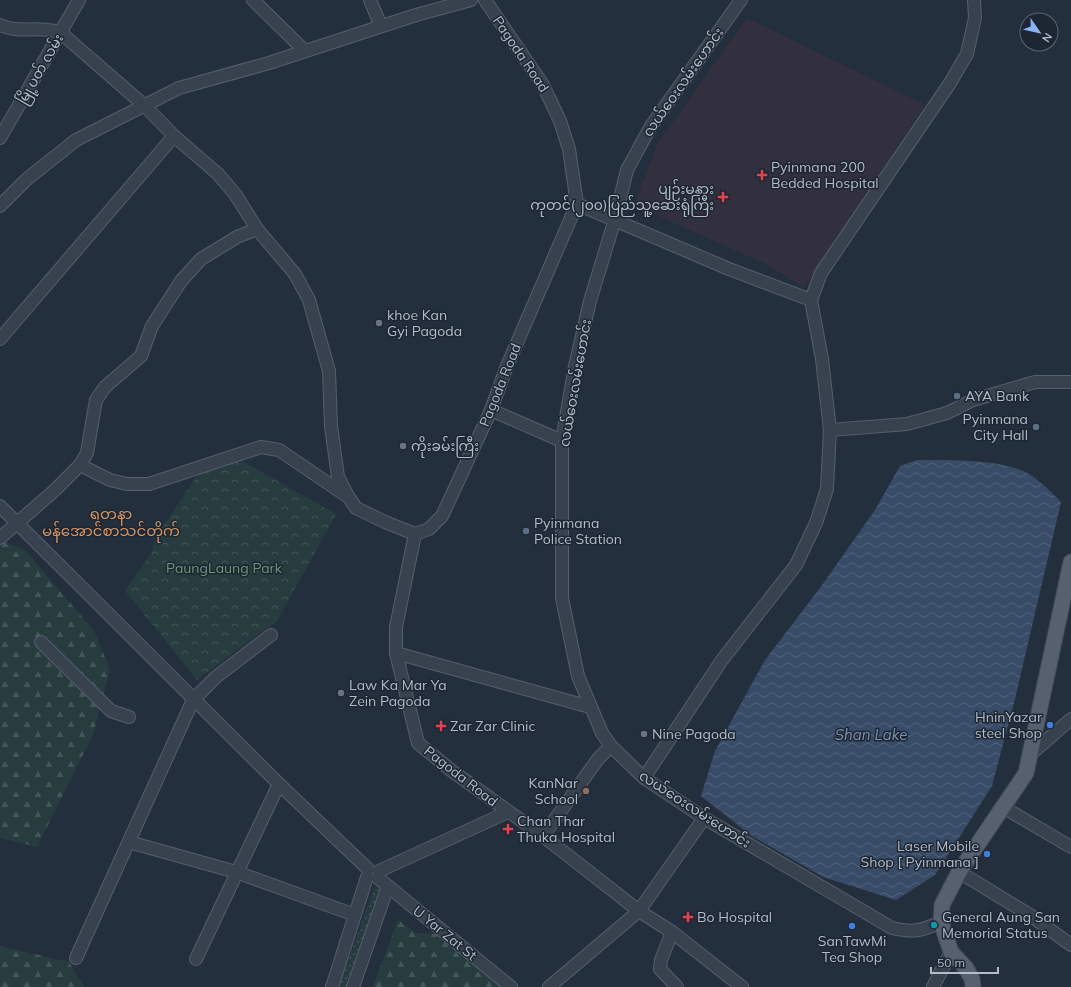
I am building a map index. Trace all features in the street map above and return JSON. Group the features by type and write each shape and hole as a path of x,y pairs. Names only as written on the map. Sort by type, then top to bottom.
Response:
{"main road":[{"path":"973,987 972,979 966,968 951,952 940,922 942,905 959,872 1021,781 1031,754 1071,562"}],"street":[{"name":"မြို့ပတ် လမ်း","path":"0,138 61,33 78,0"},
{"path":"253,0 305,51"},
{"path":"370,0 381,26"},
{"path":"0,206 27,179 76,140 179,88 269,63 381,26 471,0"},
{"name":"Pagoda Road","path":"484,0 544,85 560,121 570,149 577,204 510,359 491,410 442,516 429,529 416,534 396,627 396,653 418,743 435,758 543,836 638,910 672,932 742,987"},
{"name":"လယ်ဝေးလမ်းဟောင်း","path":"741,0 638,147 627,170 615,219 590,301 575,366 562,441 562,598 578,676 602,733 611,746 644,778 704,818 892,928 909,932 922,930 940,922"},
{"path":"644,778 722,660 796,565 816,523 826,490 830,430 822,359 811,300 821,273 950,83 967,54 974,18 974,0"},
{"path":"0,25 22,29 43,28 61,33 145,106 174,136 218,174 235,194 257,229 295,274 309,300 329,371 331,426 338,477 348,496 356,508 385,522 416,534"},
{"path":"0,339 174,136"},
{"path":"577,204 729,269 811,300"},
{"path":"0,538 18,524 80,465 87,453 96,400 105,387 141,356 152,326 181,281 201,259 236,237 257,229"},
{"path":"830,430 907,424 947,412 974,400 1035,382 1071,382"},
{"path":"491,410 562,441"},
{"path":"80,465 110,480 127,484 149,484 261,447 279,450 348,496"},
{"name":"U Yar Zat St","path":"0,506 193,700 373,874 511,987"},
{"path":"76,958 193,700 216,677 271,635"},
{"path":"41,642 111,711 129,717"},
{"path":"396,653 590,707"},
{"path":"1031,754 1071,719"},
{"path":"543,836 598,759 611,746"},
{"path":"196,959 279,784"},
{"path":"1003,808 1071,847"},
{"path":"332,987 354,915 373,874 508,812"},
{"path":"549,987 638,910 704,818"},
{"path":"129,842 236,872 354,915"},
{"path":"959,872 1030,915 1071,945"},
{"path":"353,987 388,886"},
{"path":"672,932 661,960 660,969 677,987"},
{"path":"933,987 951,952"}],"shaded area":[{"name":"Pyinmana 200 Bedded Hospital","path":"747,18 925,105 804,288 766,264 634,205 657,145"}],"green space":[{"name":"PaungLaung Park","path":"235,457 336,514 277,621 197,680 125,591 151,553 156,537 202,468"},
{"path":"3,541 25,550 94,631 110,669 93,735 37,847 0,838 0,544"},
{"path":"374,888 381,890 347,987 339,987"},
{"path":"398,920 416,933 437,934 502,987 373,987"},
{"path":"0,946 69,962 84,987 0,987"}],"water":[{"name":"Shan Lake","path":"917,460 954,460 994,463 1018,469 1035,478 1061,502 1015,699 992,786 935,875 896,900 823,877 752,836 701,796 715,751 765,660 820,588 875,510 900,466"}],"place":[{"name":"Pyinmana 200 Bedded Hospital","path":"762,175"},
{"name":"ပျဉ်းမနား ကုတင်(၂၀၀)ပြည်သူ့ဆေးရုံကြီး","path":"723,197"},
{"name":"khoe Kan Gyi Pagoda","path":"379,323"},
{"name":"AYA Bank","path":"957,396"},
{"name":"Pyinmana City Hall","path":"1036,427"},
{"name":"ကိုးခမ်းကြီး","path":"403,446"},
{"name":"Pyinmana Police Station","path":"526,531"},
{"name":"Law Ka Mar Ya Zein Pagoda","path":"341,693"},
{"name":"HninYazar steel Shop","path":"1050,725"},
{"name":"Zar Zar Clinic","path":"441,726"},
{"name":"Nine Pagoda","path":"644,734"},
{"name":"KanNar School","path":"586,791"},
{"name":"Chan Thar Thuka Hospital","path":"508,829"},
{"name":"Laser Mobile Shop [ Pyinmana ]","path":"987,854"},
{"name":"Bo Hospital","path":"688,917"},
{"name":"General Aung San Memorial Status","path":"934,925"},
{"name":"SanTawMi Tea Shop","path":"852,926"}],"district":[{"name":"ရတနာ မန်အောင်စာသင်တိုက်","path":"111,522"}]}
